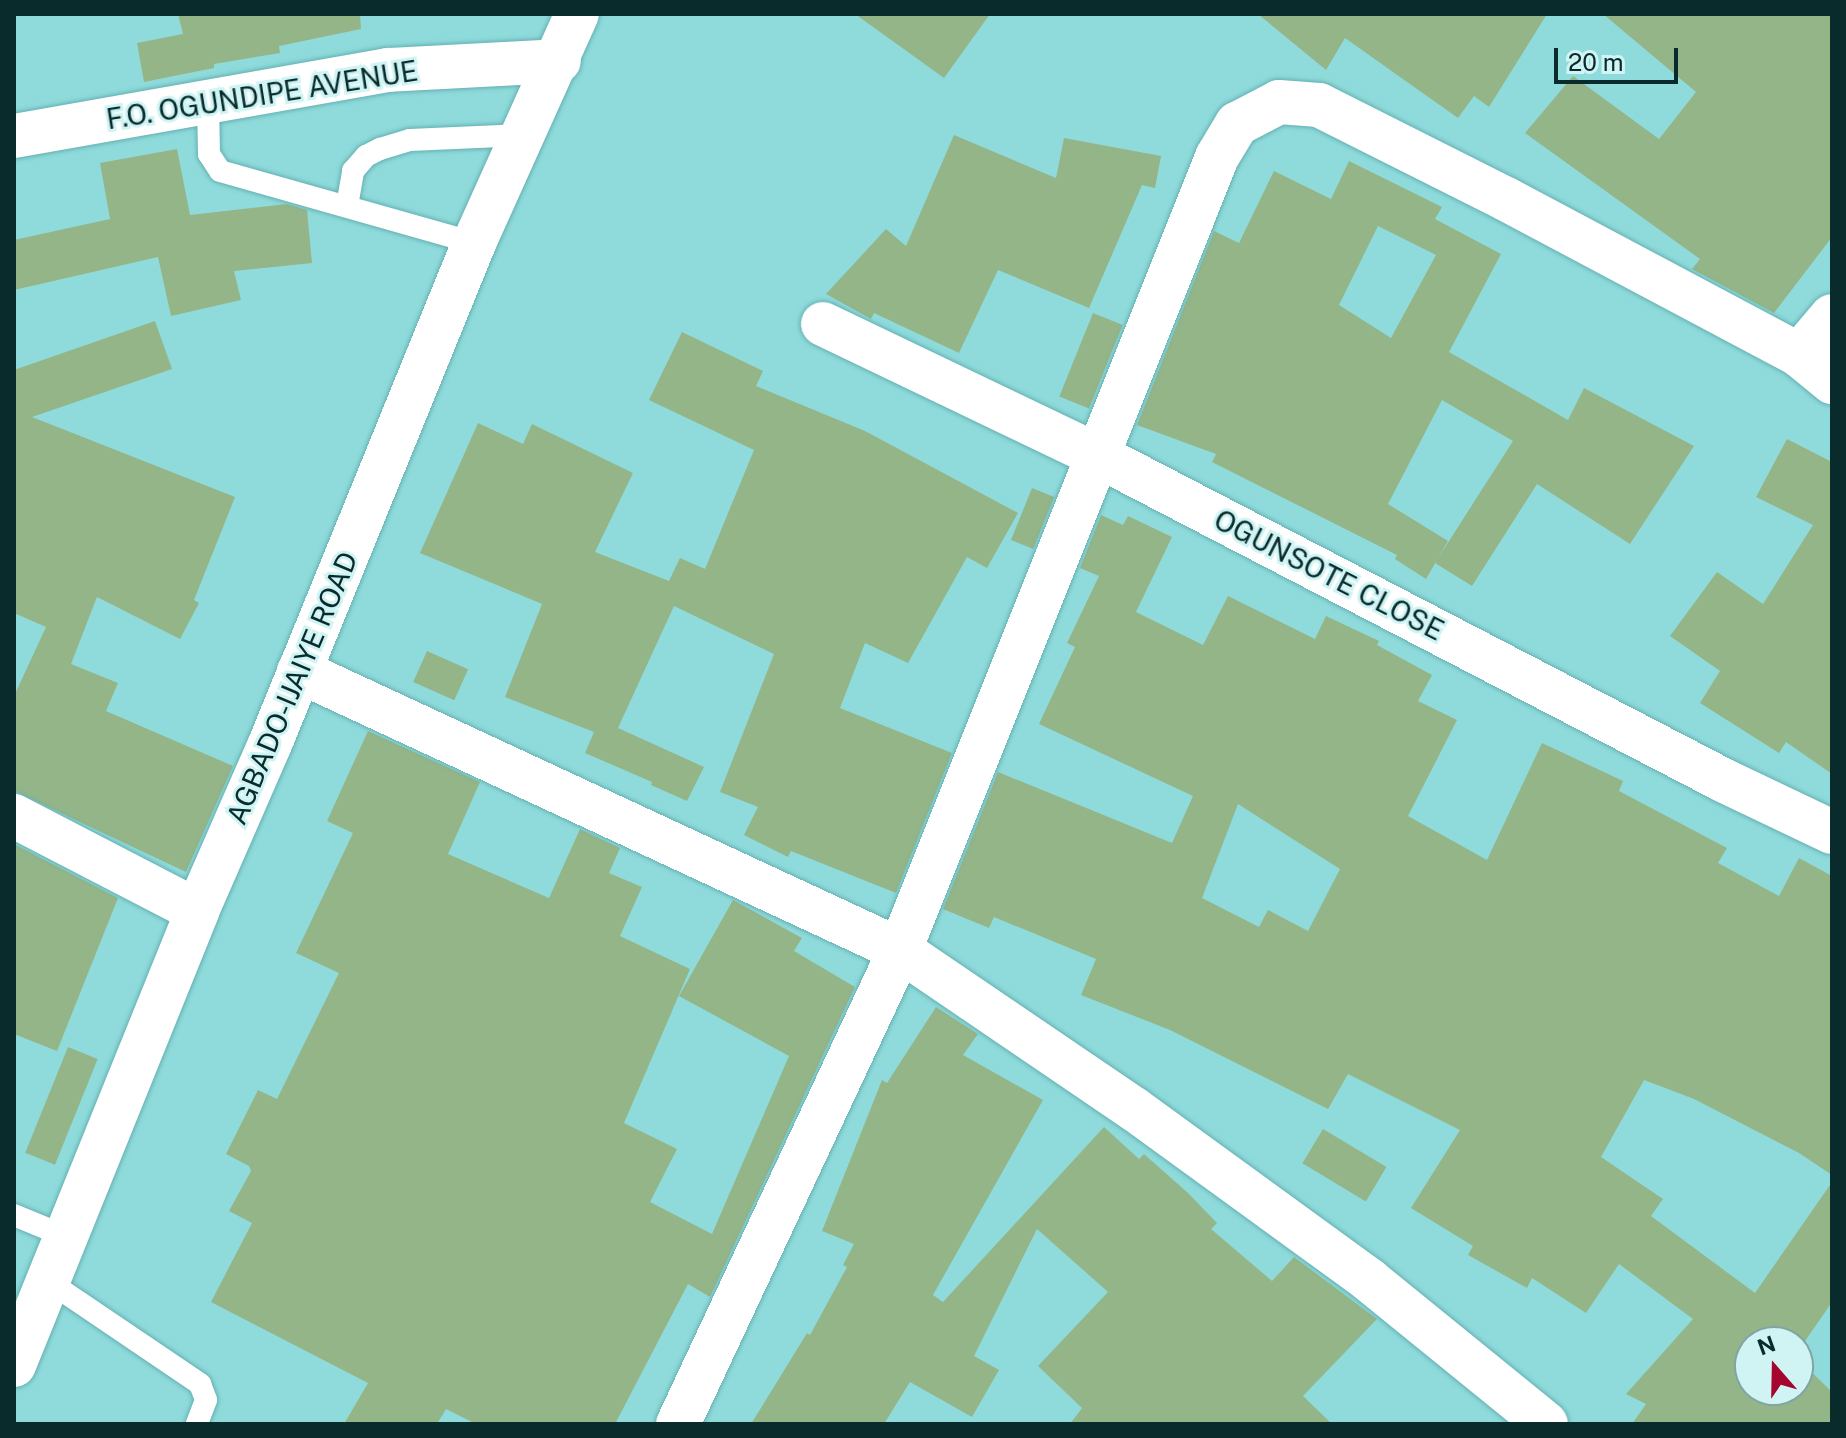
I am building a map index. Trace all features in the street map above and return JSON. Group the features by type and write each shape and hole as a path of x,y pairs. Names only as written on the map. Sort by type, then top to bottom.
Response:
{"street":[{"name":"AGBADO-IJAIYE ROAD","path":"14,1365 197,911 474,243 559,61 577,14"},
{"name":"F.O. OGUNDIPE AVENUE","path":"14,136 388,70 559,61"},
{"path":"678,1424 900,950 1217,157 1237,124 1279,102 1319,105 1506,199 1799,355 1832,382"},
{"path":"1799,355 1832,316"},
{"name":"OGUNSOTE CLOSE","path":"823,324 1097,455 1723,780 1832,832"},
{"path":"299,671 900,950 1134,1109 1369,1280 1546,1424"},
{"path":"14,816 197,911"}],"lane":[{"path":"208,102 209,154 220,171 474,243"},
{"path":"347,206 353,171 366,156 380,149 410,140 523,135"},
{"path":"14,1215 67,1237"},
{"path":"48,1281 200,1384 206,1400 197,1424"}],"building":[{"path":"178,14 360,14 361,29 279,46 280,53 214,64 214,68 144,82 137,43 183,34"},
{"path":"855,14 990,14 944,78"},
{"path":"1258,14 1547,14 1489,107 1474,96 1458,118 1345,38 1326,70"},
{"path":"1603,14 1832,14 1832,237 1774,313 1692,269 1700,259 1525,133 1573,76 1659,139 1696,92"},
{"path":"954,135 1056,178 1064,138 1161,156 1155,188 1142,185 1089,308 998,270 959,353 874,313 871,319 826,294 886,229 906,246"},
{"path":"177,149 190,215 287,204 307,210 312,263 234,271 241,300 171,316 158,257 14,290 14,240 110,219 100,163"},
{"path":"1349,161 1442,207 1435,219 1501,254 1449,352 1568,420 1584,388 1694,446 1630,544 1537,484 1472,586 1435,563 1426,579 1395,559 1397,555 1212,462 1216,454 1137,425 1214,231 1239,243 1274,171 1331,199","holes":["1378,226 1436,255 1391,338 1339,305","1442,400 1513,441 1438,559 1448,541 1388,504"]},
{"path":"1093,313 1123,325 1089,408 1059,396"},
{"path":"155,321 172,369 32,417 235,497 194,600 199,603 180,639 97,597 71,664 118,683 106,711 233,766 186,872 14,791 14,696 46,627 14,613 14,370"},
{"path":"682,332 763,371 756,386 865,431 1018,513 987,568 967,557 908,663 865,643 840,708 952,753 896,893 791,851 788,857 744,835 758,807 720,792 774,654 674,606 618,728 704,767 687,801 585,753 594,732 505,697 542,604 420,553 478,423 523,444 532,424 633,473 595,552 669,581 680,558 705,569 754,450 649,400"},
{"path":"1787,439 1832,462 1832,774 1786,742 1779,753 1700,703 1720,671 1670,636 1717,572 1763,604 1813,525 1756,497"},
{"path":"1032,488 1054,497 1033,549 1011,540"},
{"path":"1101,515 1123,525 1128,516 1172,537 1136,612 1203,645 1228,596 1315,639 1326,616 1379,641 1377,645 1432,675 1418,701 1457,720 1408,816 1487,860 1542,743 1623,781 1619,791 1727,848 1718,863 1779,896 1799,858 1832,876 1832,1175 1799,1153 1694,1099 1644,1080 1601,1157 1663,1199 1651,1216 1755,1293 1832,1182 1832,1302 1814,1328 1734,1326 1734,1406 1814,1406 1814,1375 1832,1392 1832,1424 1632,1424 1646,1404 1626,1394 1693,1319 1619,1264 1586,1313 1532,1278 1527,1288 1468,1255 1473,1246 1411,1208 1460,1130 1348,1074 1328,1109 1170,1030 1081,995 1096,959 994,917 989,928 943,909 998,772 1172,843 1193,796 1039,724 1075,647 1067,643 1099,576 1080,568","holes":["1238,804 1340,869 1308,931 1268,910 1259,927 1202,898"]},
{"path":"427,651 468,669 454,700 413,682"},
{"path":"368,731 480,782 448,854 549,898 580,829 620,848 609,873 642,887 620,936 690,969 624,1123 677,1149 650,1202 712,1234 789,1056 679,996 733,900 802,938 794,951 855,987 710,1297 688,1284 615,1424 476,1424 446,1409 437,1424 344,1424 368,1383 211,1302 252,1223 229,1211 251,1171 249,1166 226,1154 258,1090 277,1099 339,973 296,953 353,833 327,821"},
{"path":"14,844 118,898 57,1051 14,1034"},
{"path":"936,1007 978,1034 963,1055 1043,1100 933,1295 943,1302 1104,1127 1139,1159 1144,1154 1188,1193 1217,1223 1211,1229 1272,1281 1294,1257 1377,1319 1303,1396 1332,1424 1070,1424 1082,1408 1038,1366 1108,1292 1037,1229 974,1356 999,1370 972,1417 910,1382 884,1424 751,1424 807,1333 810,1335 847,1267 843,1265 854,1244 822,1231 882,1080 887,1083"},
{"path":"68,1047 98,1059 55,1165 25,1153"},
{"path":"1323,1129 1386,1167 1366,1201 1302,1163"}]}
